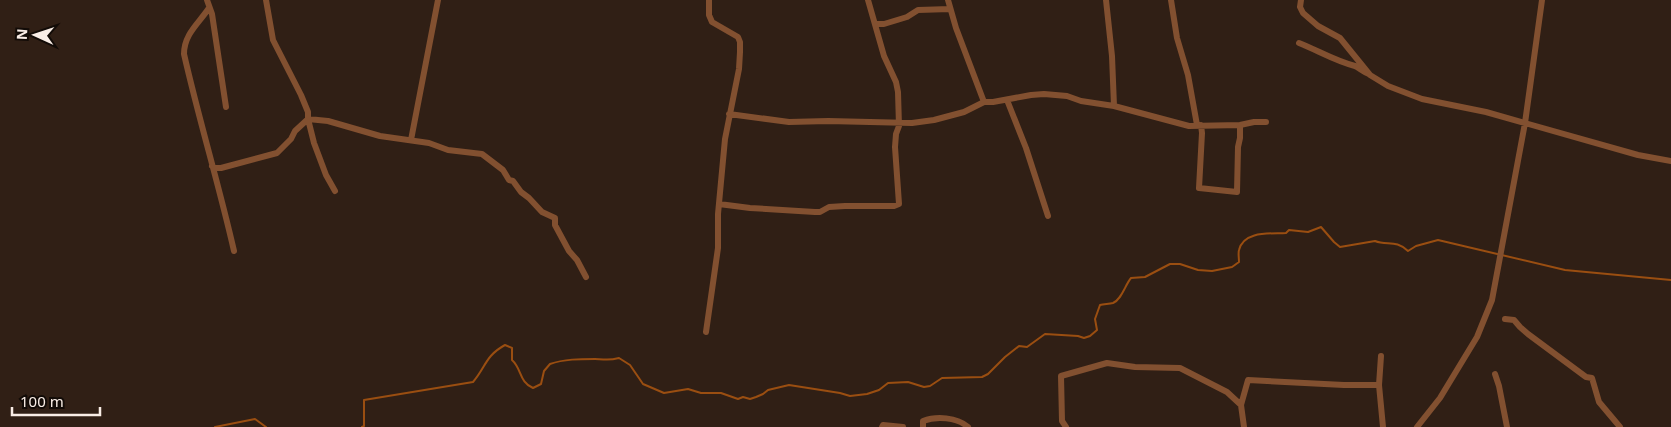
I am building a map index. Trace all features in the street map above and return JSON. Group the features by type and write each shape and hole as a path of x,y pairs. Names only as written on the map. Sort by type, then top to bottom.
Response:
{"street":[{"path":"207,0 212,14 226,107"},
{"path":"261,0 266,3 273,40 308,112 314,143 326,175 335,191"},
{"path":"411,140 438,0"},
{"path":"706,332 718,248 719,204 725,139 739,69 740,42 738,37 712,22 709,15 710,0"},
{"path":"719,204 815,212 836,206 894,206 899,204 896,165 896,134 899,126 898,92 896,82 884,56 868,0"},
{"path":"948,0 984,102"},
{"path":"1106,0 1112,56 1114,106"},
{"path":"1171,0 1177,38 1188,76 1191,100 1202,133 1199,188 1237,192 1240,125"},
{"path":"1301,0 1300,7 1303,13 1318,26 1340,38 1370,75"},
{"path":"1418,427 1440,398 1472,345 1492,300 1525,123 1542,0"},
{"path":"209,8 190,31 186,40 184,54 212,166 223,200 234,251"},
{"path":"875,24 884,24 907,17 918,10 950,9"},
{"path":"1298,43 1358,68 1360,71 1388,86 1408,94 1525,123 1638,155 1671,161"},
{"path":"729,114 789,122 828,121 898,124 934,120 964,112 984,102 1031,95 1058,95 1114,106 1189,126 1240,125 1266,122"},
{"path":"1007,100 1026,148 1048,216"},
{"path":"212,166 221,168 277,153 291,139 295,131 308,119 328,121 380,136 429,143 448,150 477,153 498,165 509,180 513,181 521,192 542,212 555,218 555,225 586,277"},
{"path":"1505,319 1514,320 1535,339 1586,377 1592,378 1599,402 1620,427"},
{"path":"1381,356 1379,385 1383,427"},
{"path":"1066,427 1062,421 1062,376 1107,363 1134,367 1180,368 1227,392 1241,405"},
{"path":"1495,374 1508,427"},
{"path":"1244,427 1241,405 1248,380 1379,385"},
{"path":"923,427 923,421 930,418 940,418 960,422 968,427"},
{"path":"882,427 903,427"}],"waterway":[{"path":"362,427 364,426 364,400 473,382 493,353 505,345 512,348 512,360 518,367 525,382 533,388 541,384 544,371 550,364 572,360 609,360 619,358 630,365 643,384 664,393 688,389 701,393 721,393 738,399 743,397 750,399 768,390 789,385 850,396 879,390 888,383 908,382 924,387 930,386 942,378 982,377 988,374 1019,346 1027,347 1045,334 1084,338 1090,336 1097,330 1095,319 1100,305 1116,301 1131,278 1145,277 1170,264 1180,264 1198,270 1212,271 1232,267 1239,262 1239,250 1246,239 1259,234 1286,233 1289,230 1308,232 1321,227 1340,247 1375,241 1399,245 1408,251 1416,246 1438,240 1565,270 1671,280"},
{"path":"215,427 255,419 266,427"}]}
